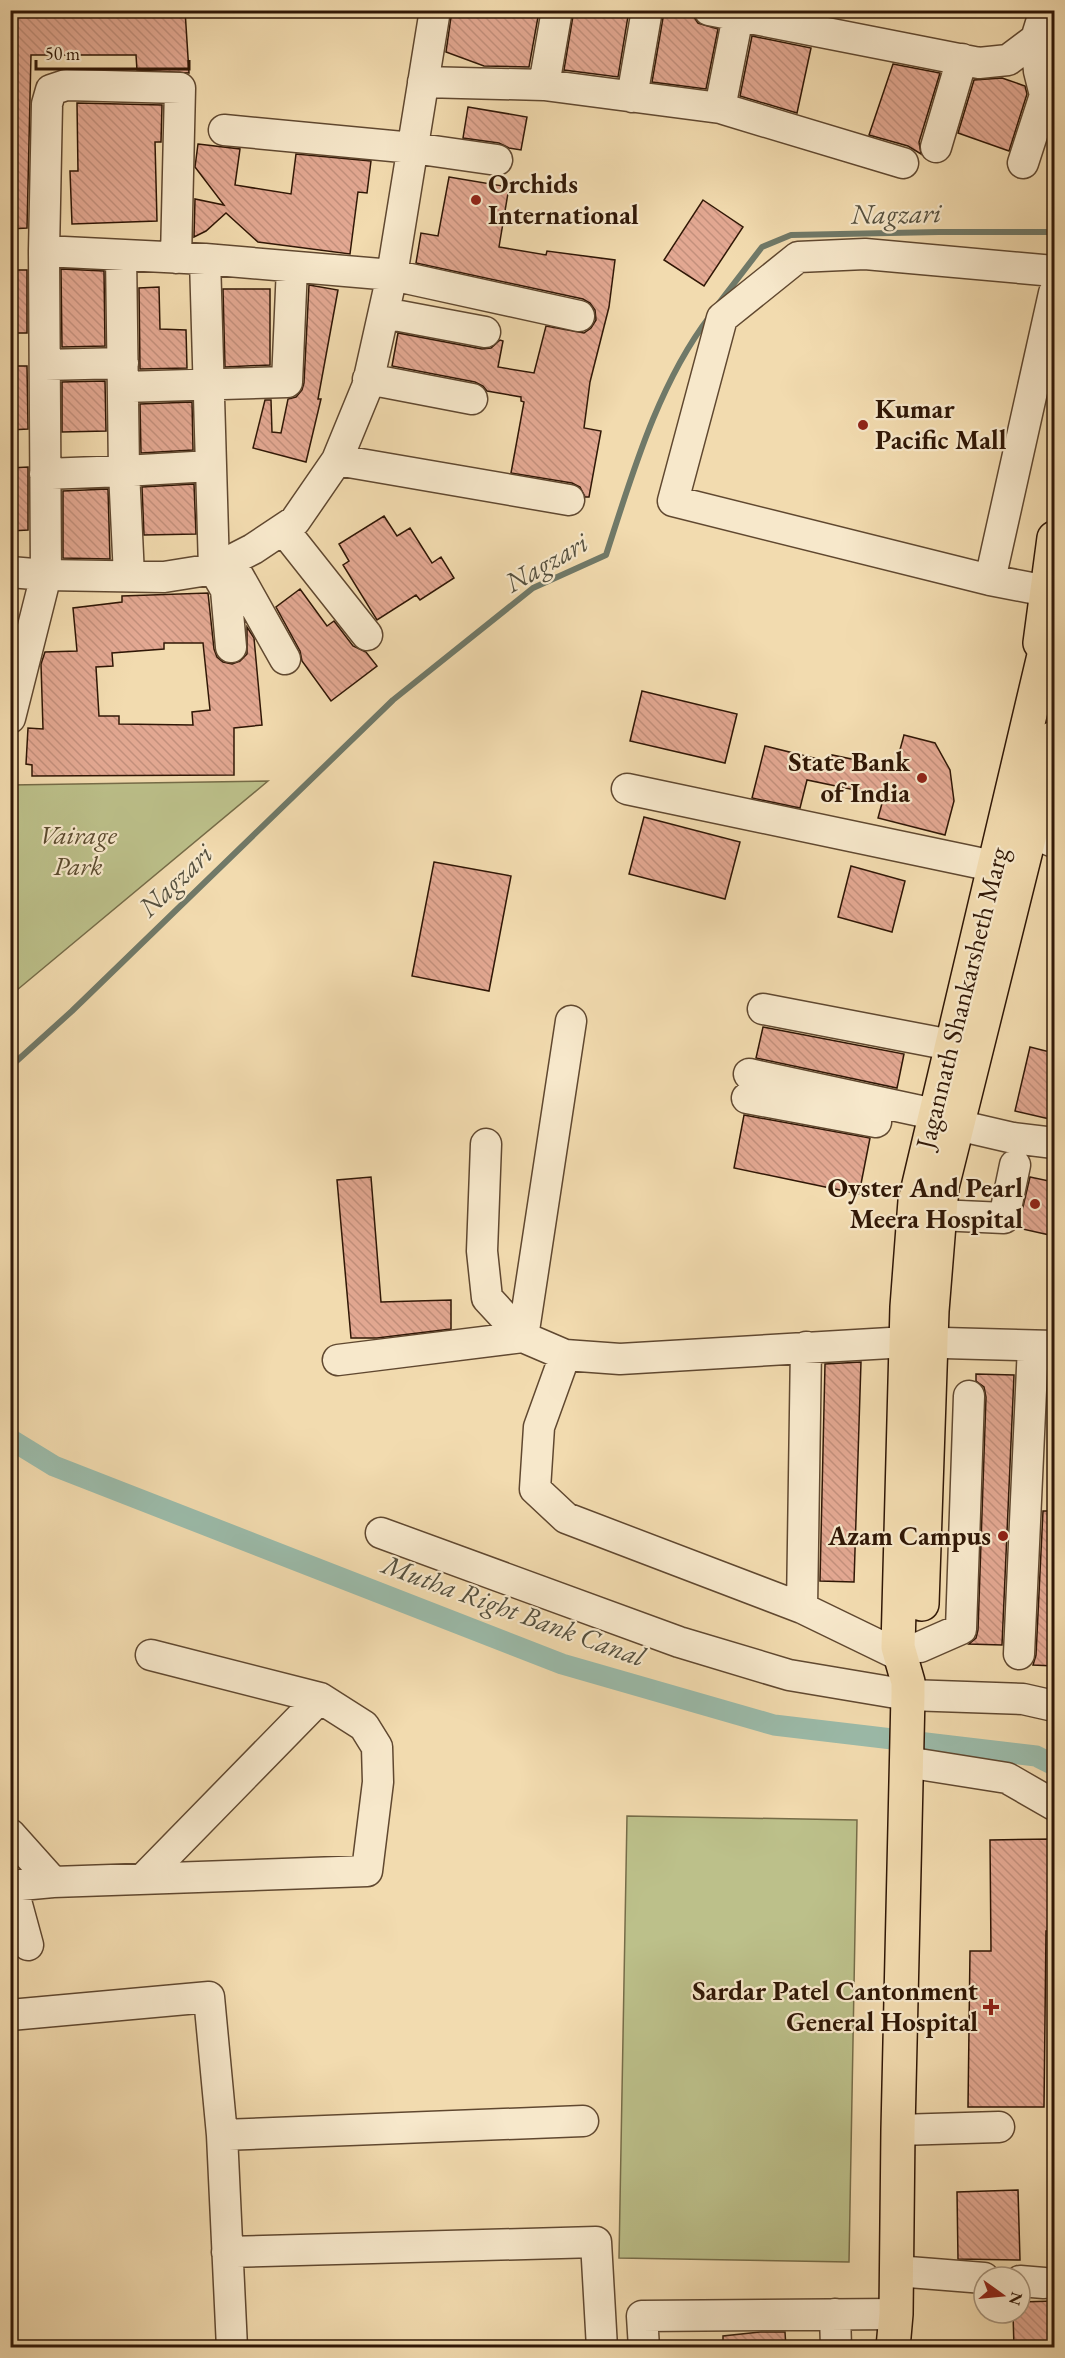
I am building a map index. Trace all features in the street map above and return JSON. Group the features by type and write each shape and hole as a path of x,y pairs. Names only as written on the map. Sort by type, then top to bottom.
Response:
{"main road":[{"name":"Jagannath Shankarsheth Marg","path":"909,1670 898,1647 919,1342 940,1124 951,1045 1031,711 1051,602 1054,538"},
{"name":"Jagannath Shankarsheth Marg","path":"940,1124 1043,837 1054,738"},
{"name":"Jagannath Shankarsheth Marg","path":"893,2348 896,2314 909,1670 928,1455 919,1342"}],"street":[{"path":"10,573 164,577 222,565 253,549 295,521 337,460 368,379 392,275 435,10"},
{"path":"544,86 557,10"},
{"path":"632,97 646,10"},
{"path":"709,10 979,63 1008,60 1036,39"},
{"path":"1023,163 1045,95 1039,71 1036,39 1045,10"},
{"path":"720,108 738,16"},
{"path":"936,147 962,59"},
{"path":"423,82 544,86 720,108 903,163"},
{"path":"10,718 46,575 44,251 46,104 51,90 66,85 180,88 190,259 208,386 211,466 231,648"},
{"path":"224,130 413,148 497,160"},
{"path":"44,251 190,259 392,275 579,316"},
{"path":"1051,602 990,580 673,501 722,318 798,257 865,254 1054,271"},
{"path":"121,255 124,471 129,576"},
{"path":"45,365 208,386 287,382 292,267"},
{"path":"990,580 1054,293"},
{"path":"384,313 485,332"},
{"path":"368,379 472,399"},
{"path":"337,460 569,500"},
{"path":"45,474 211,466"},
{"path":"283,529 367,635"},
{"path":"222,565 285,659"},
{"path":"627,789 993,866"},
{"path":"763,1009 951,1045"},
{"path":"523,1337 571,1021"},
{"path":"748,1086 1013,1138 1054,1143"},
{"path":"486,1144 482,1251 487,1298 523,1337 565,1355 620,1359 919,1342 1044,1346 1019,1654"},
{"path":"931,1207 1004,1218 1015,1165"},
{"path":"338,1360 523,1337"},
{"path":"802,1608 806,1347"},
{"path":"565,1355 539,1427 535,1489 566,1518 802,1608 909,1670 1054,1706"},
{"path":"381,1533 679,1642 789,1675 909,1670 961,1629 969,1396"},
{"path":"928,1455 968,1457"},
{"path":"28,1945 11,1886 144,1878 367,1871 378,1782 377,1747 364,1726 320,1698 151,1654"},
{"path":"144,1878 320,1698"},
{"path":"906,1775 1007,1778 1054,1805"},
{"path":"10,1833 53,1882"},
{"path":"10,2015 209,1997 222,2135 232,2348"},
{"path":"222,2135 583,2121"},
{"path":"898,2130 999,2127"},
{"path":"227,2252 596,2242 602,2348"},
{"path":"896,2271 972,2277"},
{"path":"835,2314 836,2348"},
{"path":"644,2348 642,2316 896,2314"}],"green space":[{"name":"Vairage Park","path":"268,781 11,995 11,785"},
{"path":"627,1816 857,1820 849,2262 619,2258"}],"building":[{"path":"10,10 185,10 189,73 137,70 136,55 31,55 27,228 10,229"},
{"path":"452,10 521,10 538,17 529,67 484,66 446,52"},
{"path":"574,10 629,10 618,77 564,70"},
{"path":"664,12 694,17 698,23 718,29 706,89 652,82"},
{"path":"752,36 811,48 797,113 740,96"},
{"path":"893,64 940,73 919,142 921,154 908,146 869,135"},
{"path":"1002,78 1025,86 1027,94 1009,151 958,133 974,80"},
{"path":"77,103 162,105 161,142 155,142 157,221 72,224 70,171 78,171"},
{"path":"468,107 527,117 521,150 499,143 463,138"},
{"path":"198,144 240,149 235,185 291,194 296,154 371,161 367,193 358,192 350,254 258,242 226,213 206,231 194,237 195,199 224,205 195,167"},
{"path":"449,177 509,187 499,247 546,255 547,251 615,260 609,307 590,382 584,428 601,431 589,497 585,497 580,487 572,483 511,473 524,402 521,401 521,397 487,391 475,382 392,366 398,333 482,349 491,348 500,340 503,341 498,367 534,373 546,326 584,333 596,320 595,310 583,299 416,263 421,233 438,236"},
{"path":"703,200 743,227 704,286 664,260"},
{"path":"61,269 104,271 105,346 62,347"},
{"path":"10,270 27,270 27,333 10,333"},
{"path":"309,285 338,290 318,399 321,399 306,462 253,448 265,400 271,400 272,432 281,433 288,399 296,397 302,390"},
{"path":"159,287 160,329 186,330 187,368 140,369 139,288"},
{"path":"223,289 270,289 270,365 225,367"},
{"path":"10,366 27,366 28,429 10,430"},
{"path":"105,381 106,431 62,432 62,382"},
{"path":"192,402 193,450 141,453 140,404"},
{"path":"28,467 28,530 10,531 10,468"},
{"path":"194,484 196,534 144,535 142,487"},
{"path":"108,489 110,559 63,558 63,491"},
{"path":"384,516 397,536 410,528 432,563 441,557 454,578 420,600 416,595 377,620 343,565 349,561 339,544"},
{"path":"300,589 327,626 334,621 353,646 366,652 377,666 331,701 302,661 300,651 276,607"},
{"path":"208,593 214,649 217,657 223,662 232,664 240,661 247,654 247,627 254,638 262,725 234,728 234,775 32,776 32,765 26,764 28,728 43,729 41,664 45,652 77,651 73,608 122,602 122,596","holes":["164,643 203,643 210,710 192,712 193,725 119,724 119,716 99,716 96,667 113,666 112,653 164,649"]},
{"path":"642,691 737,714 725,763 630,741"},
{"path":"904,735 935,743 950,770 954,801 945,835 878,818 884,796 807,780 800,808 752,798 765,746 830,762 832,755 895,768"},
{"path":"644,817 740,842 725,899 629,874"},
{"path":"434,862 511,876 489,991 412,976"},
{"path":"851,866 905,881 892,932 838,917"},
{"path":"763,1027 904,1054 897,1088 756,1058"},
{"path":"1030,1047 1054,1053 1054,1120 1015,1111"},
{"path":"744,1115 870,1138 859,1194 734,1168"},
{"path":"371,1177 381,1302 451,1300 451,1329 377,1338 351,1338 337,1180"},
{"name":"Oyster And Pearl Meera Hospital","path":"1030,1177 1054,1182 1054,1236 1018,1228"},
{"path":"861,1362 854,1582 820,1581 825,1364"},
{"path":"976,1374 1014,1375 1002,1645 969,1644 976,1638 978,1630 986,1397 984,1387 976,1381"},
{"path":"1043,1511 1054,1511 1054,1666 1033,1665 1036,1655"},
{"path":"1052,1839 1053,1931 1046,1931 1044,2107 968,2107 970,1951 991,1951 990,1840"},
{"path":"1018,2190 1020,2260 958,2259 957,2192"},
{"path":"1054,2301 1054,2348 1014,2348 1013,2325 1032,2325 1032,2302"},
{"path":"785,2332 786,2348 723,2348 723,2336"}],"waterway":[{"name":"Nagzari","path":"719,303 762,247 791,235 1054,232"},
{"name":"Nagzari","path":"10,1067 72,1011 393,700 533,588 606,555 637,462 661,400 675,371 710,316"},
{"name":"Mutha Right Bank Canal","path":"10,1439 54,1466 562,1664 774,1725 1036,1756 1054,1765"}],"place":[{"name":"Orchids International","path":"476,200"},
{"name":"Kumar Pacific Mall","path":"863,425"},
{"name":"State Bank of India","path":"922,778"},
{"name":"Oyster And Pearl Meera Hospital","path":"1035,1204"},
{"name":"Azam Campus","path":"1003,1536"},
{"name":"Sardar Patel Cantonment General Hospital","path":"991,2007"}]}
